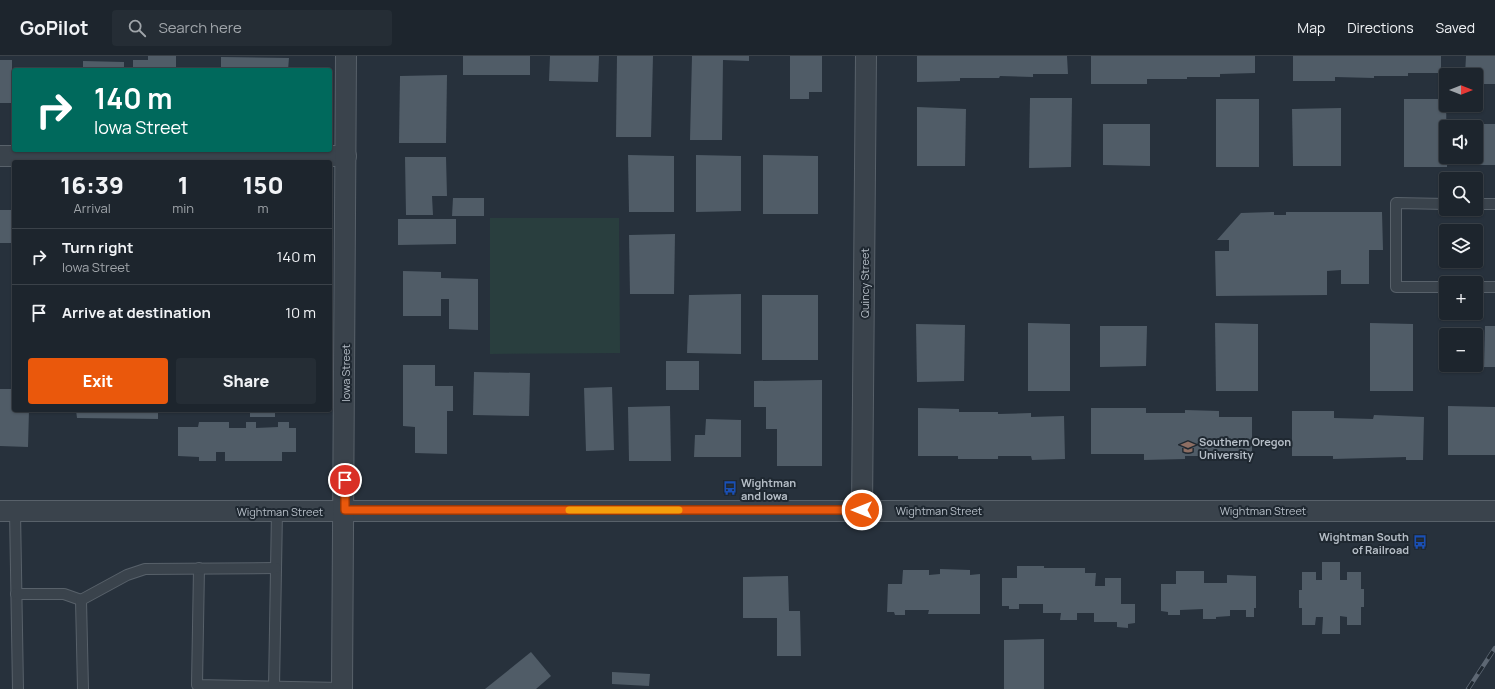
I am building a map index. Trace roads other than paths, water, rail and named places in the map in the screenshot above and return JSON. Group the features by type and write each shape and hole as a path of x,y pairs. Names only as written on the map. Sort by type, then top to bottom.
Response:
{"street":[{"name":"Iowa Street","path":"342,688 345,510 346,56"},
{"name":"Quincy Street","path":"862,510 866,56"},
{"path":"0,156 346,156"},
{"name":"Wightman Street","path":"7,511 1495,511"}],"lane":[{"path":"1439,204 1396,203 1396,287 1439,287"},
{"path":"1483,204 1495,204"},
{"path":"1483,287 1495,288"},
{"path":"7,511 16,594 18,689"},
{"path":"274,687 277,511"},
{"path":"199,568 197,685 342,688"},
{"path":"16,594 64,594 81,600 127,575 145,569 276,568"},
{"path":"81,600 83,689"}],"railway":[{"path":"1468,689 1495,648"}],"place":[{"name":"Southern Oregon University","path":"1188,447"},
{"name":"Wightman and Iowa","path":"730,488"},
{"name":"Wightman South of Railroad","path":"1420,542"}]}
